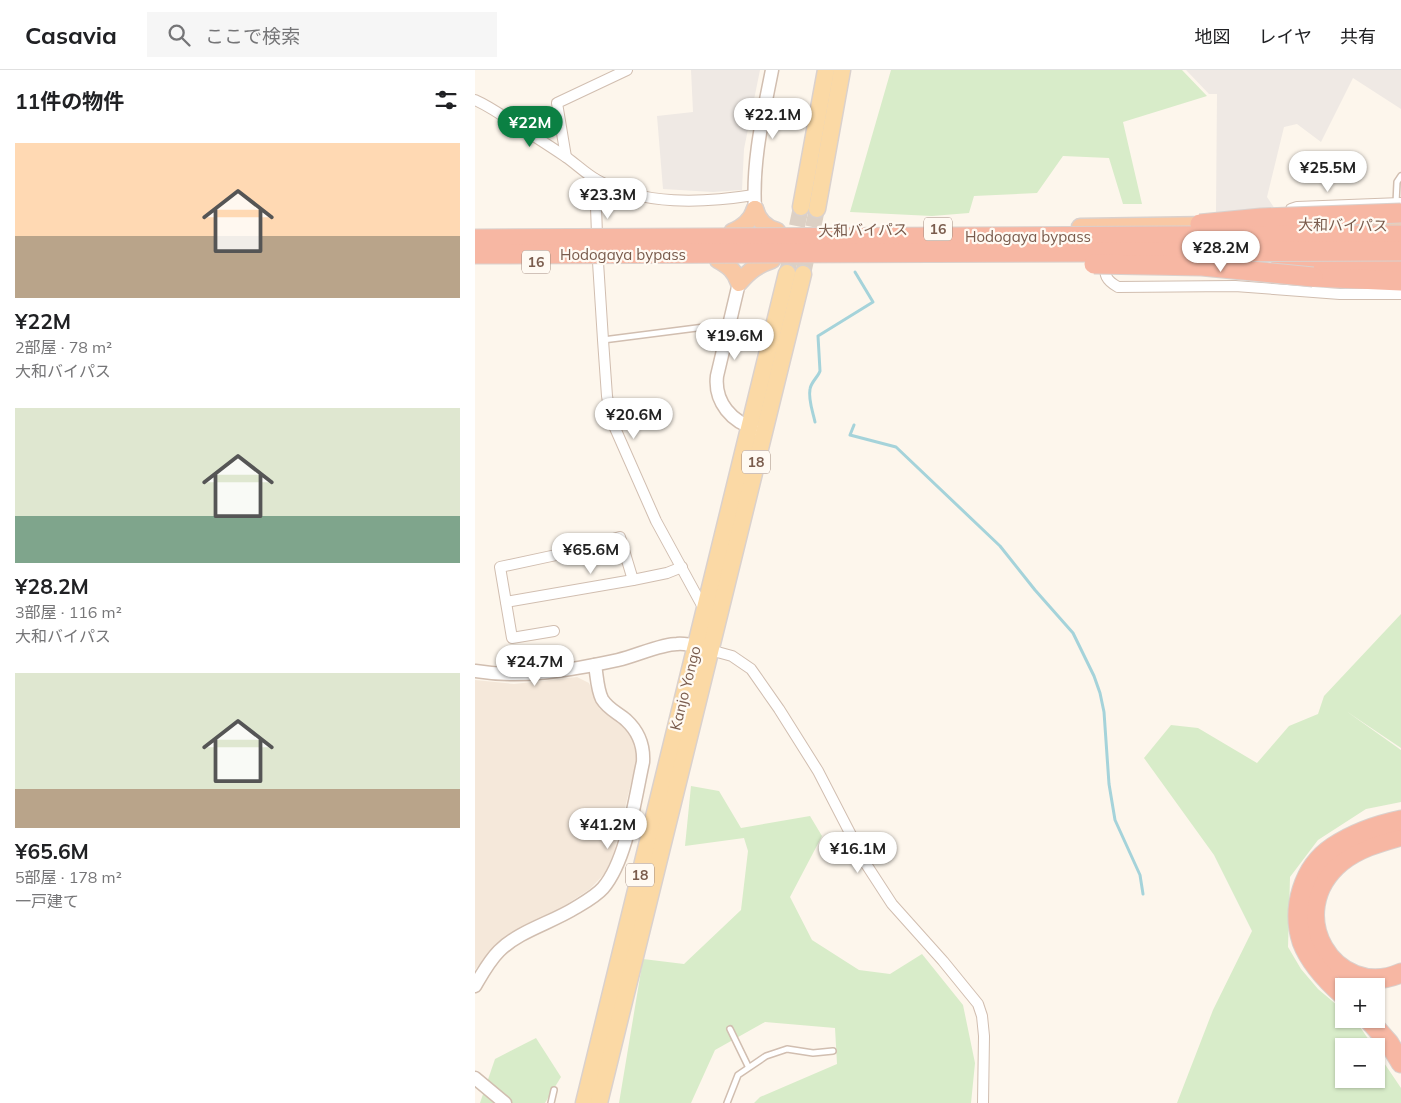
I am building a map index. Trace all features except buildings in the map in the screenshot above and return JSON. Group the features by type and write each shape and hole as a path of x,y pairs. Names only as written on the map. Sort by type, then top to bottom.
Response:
{"highway":[{"path":"755,202 761,222 777,231"},
{"path":"732,232 747,223 755,202"},
{"path":"1095,235 1399,206"},
{"name":"大和バイパス","path":"475,232 732,232 1289,224 1401,225"},
{"name":"Hodogaya bypass","path":"475,239 1401,235"},
{"name":"Hodogaya bypass","path":"475,254 722,257 1401,251"},
{"path":"722,257 1202,266 1313,277 1401,281"},
{"path":"722,257 732,269 739,283 752,268 772,260"},
{"name":"大和バイパス","path":"475,261 598,262 722,257 772,260 1401,257"},
{"path":"1274,257 1338,264 1401,265"},
{"path":"1335,987 1323,976 1302,942 1298,923 1301,888 1320,858 1333,847 1354,835 1376,826 1401,820"},
{"path":"1401,836 1364,849 1343,861 1323,883 1316,897 1314,910 1314,924 1319,938 1326,951 1338,964 1353,973 1367,977 1379,978 1401,973"},
{"path":"1343,861 1384,847 1401,844"},
{"path":"1376,1028 1389,1043 1401,1063"}],"main road":[{"path":"826,70 809,208 842,70"},
{"name":"Kanjo Yongo","path":"584,1103 703,648 795,273"},
{"name":"Kanjo Yongo","path":"599,1103 703,648 705,609 757,429"}],"street":[{"path":"566,158 557,103 627,70"},
{"path":"475,100 485,104 595,179 622,190 661,199 755,202 756,154 772,70"},
{"path":"595,179 596,233 603,340 607,396 611,419 656,521 705,609"},
{"path":"1289,224 1289,212 1297,207 1399,206"},
{"path":"1104,257 1105,274 1110,283 1118,287 1235,286 1340,294 1401,294"},
{"path":"739,283 717,376 717,392 719,399 729,413 757,429"},
{"path":"554,631 512,638 500,567 570,552 620,537 633,580"},
{"path":"506,602 667,574 681,567"},
{"path":"475,671 515,675 595,665 636,656 669,644 684,644 732,656 751,669 779,709 817,771 867,864 892,904 978,1004 984,1036 983,1103"},
{"path":"475,986 489,962 500,950 590,899 602,889 618,864 624,847 644,752 635,730 626,720 610,709 603,700 599,691 595,665"},
{"path":"475,1078 505,1103"}],"lane":[{"path":"1399,206 1397,182 1401,176"},
{"path":"603,340 729,324"},
{"path":"730,1029 748,1066"},
{"path":"727,1103 738,1075 748,1066 766,1056 787,1049 813,1053 833,1051"},
{"path":"551,1103 554,1090"}],"shaded area":[{"path":"691,70 760,70 744,149 742,190 713,192 663,189 657,116 693,112"},
{"path":"1186,70 1401,70 1401,109 1353,78 1321,142 1297,124 1284,127 1267,197 1275,209 1216,212 1217,94 1209,94"},
{"path":"577,677 589,683 599,708 621,724 630,734 636,748 637,759 614,852 606,872 590,889 564,906 499,942 475,970 475,680 514,684"}],"green space":[{"path":"891,70 1182,70 1207,96 1123,122 1142,204 1123,204 1109,158 1063,156 1037,193 974,196 969,213 932,216 850,212"},
{"path":"1401,614 1401,748 1346,711 1401,750 1401,802 1366,809 1318,840 1290,877 1288,947 1301,969 1318,989 1335,1003 1335,1028 1361,1028 1368,1038 1335,1038 1335,1088 1385,1088 1385,1064 1401,1088 1401,1103 1177,1103 1213,1010 1252,931 1214,855 1144,758 1171,725 1198,728 1257,763 1289,726 1318,714 1324,696"},
{"path":"691,786 719,791 741,828 810,816 822,836 790,897 812,940 859,970 890,974 922,954 963,1005 975,1063 971,1103 754,1103 760,1097 837,1064 835,1028 765,1022 715,1050 691,1103 619,1103 643,959 684,964 741,910 748,851 744,838 685,846"},
{"path":"536,1038 561,1077 545,1103 480,1103 495,1059"}],"waterway":[{"path":"815,422 810,402 810,389 820,371 818,336 873,302 855,272"},
{"path":"854,425 850,435 896,447 1000,546 1073,633 1094,676 1100,693 1104,712 1109,784 1115,820 1140,875 1143,894"}],"tunnel":[{"path":"787,273 801,207"},
{"path":"803,274 817,209"}]}
